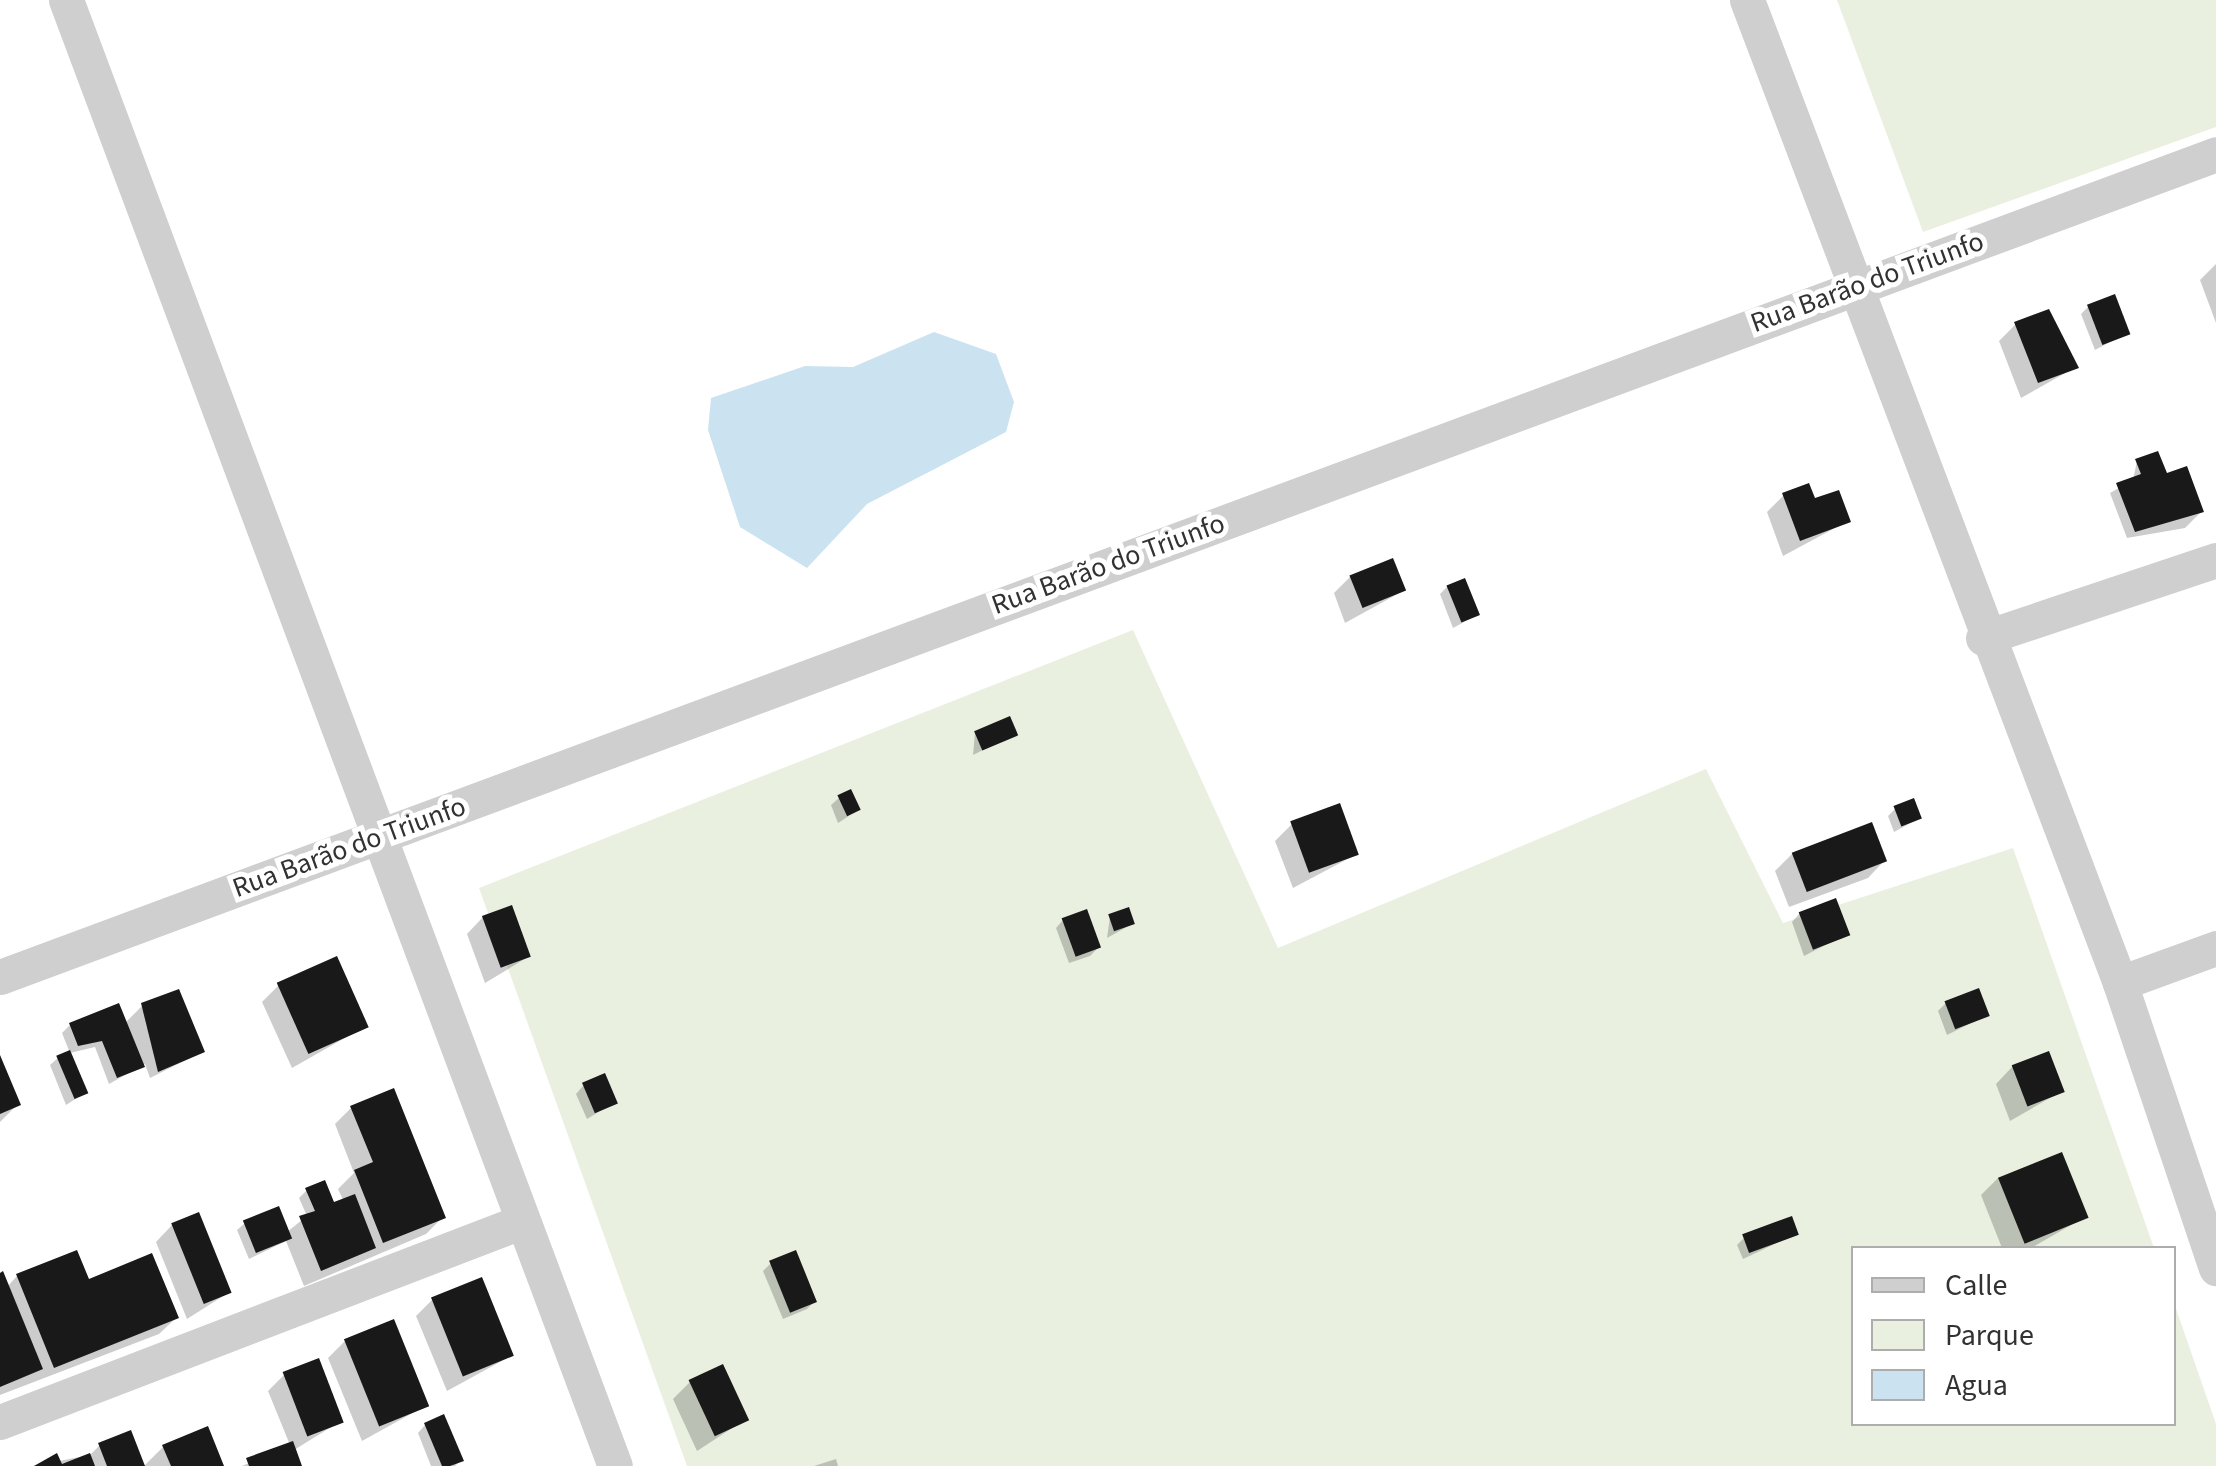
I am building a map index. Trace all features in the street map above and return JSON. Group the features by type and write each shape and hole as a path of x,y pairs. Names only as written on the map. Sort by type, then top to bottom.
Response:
{"street":[{"path":"66,0 380,836 518,1223 616,1466"},
{"path":"1747,0 1983,638 2120,984 2216,1268"},
{"name":"Rua Barão do Triunfo","path":"0,978 2216,154"},
{"path":"1983,638 2216,560"},
{"path":"2120,984 2216,948"},
{"path":"0,1422 518,1223"}],"green space":[{"path":"1837,0 2216,0 2216,127 1923,232"},
{"path":"1133,630 1278,948 1706,769 1783,923 2013,848 2153,1246 1851,1246 1851,1426 2176,1426 2176,1309 2216,1424 2216,1466 687,1466 479,888"}],"water":[{"path":"934,332 996,354 1014,402 1006,432 867,504 807,568 740,527 708,430 711,398 805,366 853,367"}],"building":[{"path":"2115,294 2130,334 2102,345 2087,305"},
{"path":"2049,309 2079,368 2038,383 2014,322"},
{"path":"2158,451 2167,473 2187,466 2204,512 2135,532 2116,483 2141,474 2135,459"},
{"path":"1809,483 1815,498 1839,490 1851,522 1800,541 1782,493"},
{"path":"1393,558 1406,590 1363,608 1349,576"},
{"path":"1465,578 1480,615 1461,623 1446,585"},
{"path":"1010,716 1018,735 982,751 974,731"},
{"path":"851,789 861,810 847,816 837,795"},
{"path":"1914,798 1922,819 1901,826 1893,806"},
{"path":"1340,803 1359,855 1309,873 1290,821"},
{"path":"1872,822 1887,861 1807,892 1792,853"},
{"path":"1836,898 1850,935 1813,950 1799,912"},
{"path":"512,905 531,957 501,968 482,916"},
{"path":"1129,907 1135,924 1114,931 1108,914"},
{"path":"1087,909 1101,948 1076,957 1062,918"},
{"path":"337,956 369,1027 308,1054 277,983"},
{"path":"1979,988 1990,1016 1955,1029 1944,1001"},
{"path":"179,989 205,1052 158,1072 141,1003"},
{"path":"119,1003 145,1067 117,1078 102,1041 78,1046 69,1023"},
{"path":"70,1050 88,1093 75,1099 56,1056"},
{"path":"2049,1051 2065,1092 2027,1106 2012,1065"},
{"path":"0,1055 21,1105 0,1114"},
{"path":"605,1073 618,1103 595,1113 582,1083"},
{"path":"394,1088 446,1218 383,1243 354,1170 373,1162 350,1106"},
{"path":"2062,1152 2089,1218 2025,1244 1998,1178"},
{"path":"325,1180 334,1202 355,1194 376,1248 321,1271 299,1216 315,1211 305,1188"},
{"path":"279,1206 292,1238 256,1253 243,1221"},
{"path":"199,1212 232,1293 204,1304 171,1223"},
{"path":"1792,1216 1799,1235 1749,1253 1742,1234"},
{"path":"77,1250 89,1279 152,1253 179,1318 54,1368 16,1274"},
{"path":"796,1250 817,1302 790,1313 769,1261"},
{"path":"3,1271 43,1369 0,1387 0,1273"},
{"path":"482,1277 514,1356 463,1376 431,1298"},
{"path":"394,1319 429,1406 379,1426 344,1339"},
{"path":"319,1358 344,1422 307,1436 283,1372"},
{"path":"723,1364 749,1420 715,1436 689,1380"},
{"path":"444,1414 464,1461 450,1466 442,1466 424,1423"},
{"path":"208,1426 224,1466 171,1466 162,1445"},
{"path":"131,1430 145,1466 107,1466 98,1443"},
{"path":"293,1441 302,1466 249,1466 246,1458"},
{"path":"57,1453 62,1464 90,1453 95,1466 34,1466"}]}
